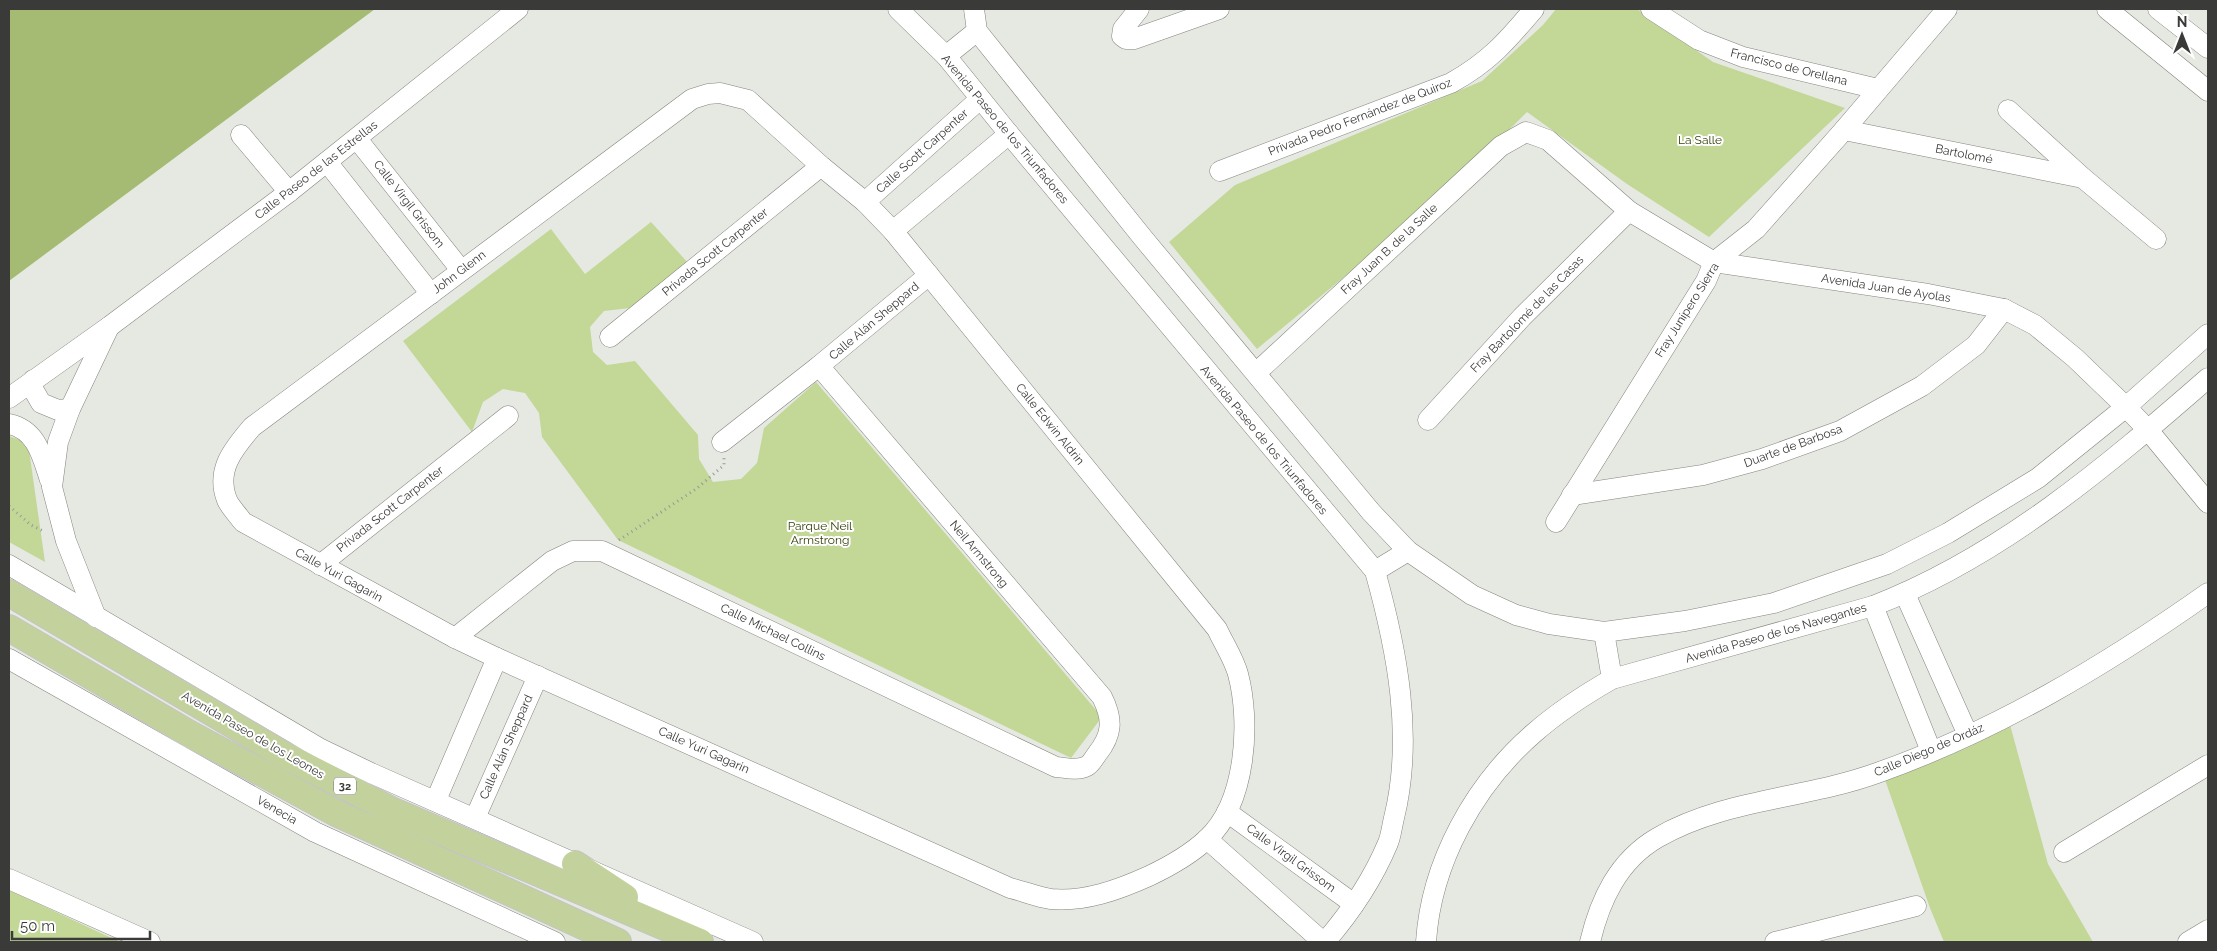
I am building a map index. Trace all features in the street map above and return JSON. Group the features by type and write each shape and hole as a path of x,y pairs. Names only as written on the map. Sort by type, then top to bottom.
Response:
{"main road":[{"name":"Avenida Paseo de los Leones","path":"9,593 284,755 385,807 695,939"},
{"name":"32","path":"9,628 190,734 336,813 618,942"},
{"path":"576,864 695,939"}],"street":[{"name":"Calle Paseo de las Estrellas","path":"9,398 110,326 289,192 518,9"},
{"name":"Avenida Paseo de los Triunfadores","path":"898,9 946,56 1009,134 1375,571 1388,619 1396,661 1404,742 1400,797 1388,843 1354,904 1324,942"},
{"path":"974,9 978,31 1143,238 1372,512 1408,551 1472,595 1516,615 1549,624 1604,632 1684,621 1774,603 1887,564 1948,533 2038,478 2126,407 2208,334"},
{"path":"1139,9 1122,33 1126,39 1134,39 1219,9"},
{"name":"Privada Pedro Fernández de Quiroz","path":"1220,171 1451,83 1477,69 1500,49 1534,9"},
{"name":"Francisco de Orellana","path":"1651,9 1699,40 1743,57 1878,89"},
{"name":"Fray Junípero Sierra","path":"1556,522 1706,281 1714,262 1756,229 1844,130 1947,9"},
{"path":"2107,9 2208,92"},
{"path":"2158,9 2208,48"},
{"path":"946,56 978,31"},
{"name":"Calle Edwin Aldrin","path":"720,94 748,100 820,166 865,202 893,231 1217,629 1238,673 1244,710 1245,746 1237,782 1217,826"},
{"name":"John Glenn","path":"222,477 230,452 252,427 692,99 720,94"},
{"name":"Calle Scott Carpenter","path":"865,202 980,99"},
{"name":"Bartolomé","path":"2008,110 2083,178 2156,239"},
{"name":"Bartolomé","path":"1844,130 2083,178"},
{"name":"Fray Juan B. de la Salle","path":"1256,372 1501,146 1526,132"},
{"name":"Avenida Juan de Ayolas","path":"1526,132 1548,140 1629,211 1714,262 1928,294 2004,309 2035,324 2075,358 2126,407 2148,430 2208,503"},
{"path":"893,231 1009,134"},
{"path":"241,136 289,192"},
{"name":"Calle Virgil Grissom","path":"357,139 461,270"},
{"path":"327,162 431,294"},
{"name":"Privada Scott Carpenter","path":"610,337 820,166"},
{"name":"Fray Bartolomé de las Casas","path":"1428,420 1522,317 1629,211"},
{"name":"Calle Alán Sheppard","path":"722,442 819,366 929,275"},
{"name":"Duarte de Barbosa","path":"1572,495 1703,475 1762,459 1840,431 1922,386 1976,345 2004,309"},
{"name":"Calle Paseo de las Estrellas","path":"96,617 66,541 52,487 58,442 70,409 110,326"},
{"name":"Neil Armstrong","path":"819,366 1102,697 1109,711 1111,725 1100,751"},
{"name":"Avenida Paseo de los Navegantes","path":"1426,942 1431,902 1451,842 1492,777 1533,734 1577,700 1612,679 1873,606 1904,594 2032,521 2148,430 2208,378"},
{"path":"33,380 33,389 41,403 58,410 70,409"},
{"name":"Privada Scott Carpenter","path":"320,565 508,416"},
{"path":"9,424 24,429 32,436 42,456 52,487"},
{"name":"Calle Yuri Gagarin","path":"222,477 227,500 243,522 455,638 1010,888 1050,899 1088,897 1120,890 1162,870 1217,826"},
{"name":"Calle Michael Collins","path":"455,638 552,561 573,551 602,551 1056,767 1074,769 1088,766 1100,751"},
{"path":"1375,571 1408,551"},
{"path":"9,565 321,748 371,773 436,800 753,942"},
{"name":"Calle Diego de Ordáz","path":"1590,942 1606,890 1629,859 1656,838 1698,818 1876,774 1931,751 2008,716 2112,659 2208,593"},
{"path":"1904,594 1968,734"},
{"path":"1873,606 1931,751"},
{"path":"1604,632 1612,679"},
{"path":"436,800 497,658"},
{"name":"Venecia","path":"10,659 315,832 555,942"},
{"name":"Calle Alán Sheppard","path":"475,818 538,676"},
{"path":"2064,852 2208,765"},
{"name":"Calle Virgil Grissom","path":"1217,826 1354,904"},
{"path":"1217,826 1324,942"},
{"path":"9,878 150,942"},
{"path":"1775,942 1916,906"},
{"path":"2188,942 2208,930"}],"path":[{"path":"602,551 696,489 724,465 722,442"},
{"path":"9,506 31,525 66,541"}],"green space":[{"path":"9,9 375,9 9,281"},
{"name":"La Salle","path":"1556,9 1637,9 1713,62 1845,108 1709,237 1627,184 1527,112 1429,204 1257,349 1169,242 1235,185 1482,81 1543,25"},
{"name":"Parque Neil Armstrong","path":"651,222 689,264 630,308 604,311 590,327 593,352 607,365 635,361 698,435 699,459 713,482 741,479 757,463 764,428 816,382 1102,717 1071,758 618,540 542,437 539,413 525,393 503,389 483,402 472,432 403,341 551,229 585,274"},
{"path":"9,436 28,443 45,562 9,542"},
{"path":"2009,721 2048,864 2093,942 1944,942 1930,908 1884,777"},
{"path":"9,890 105,935 121,942 9,942"}]}
